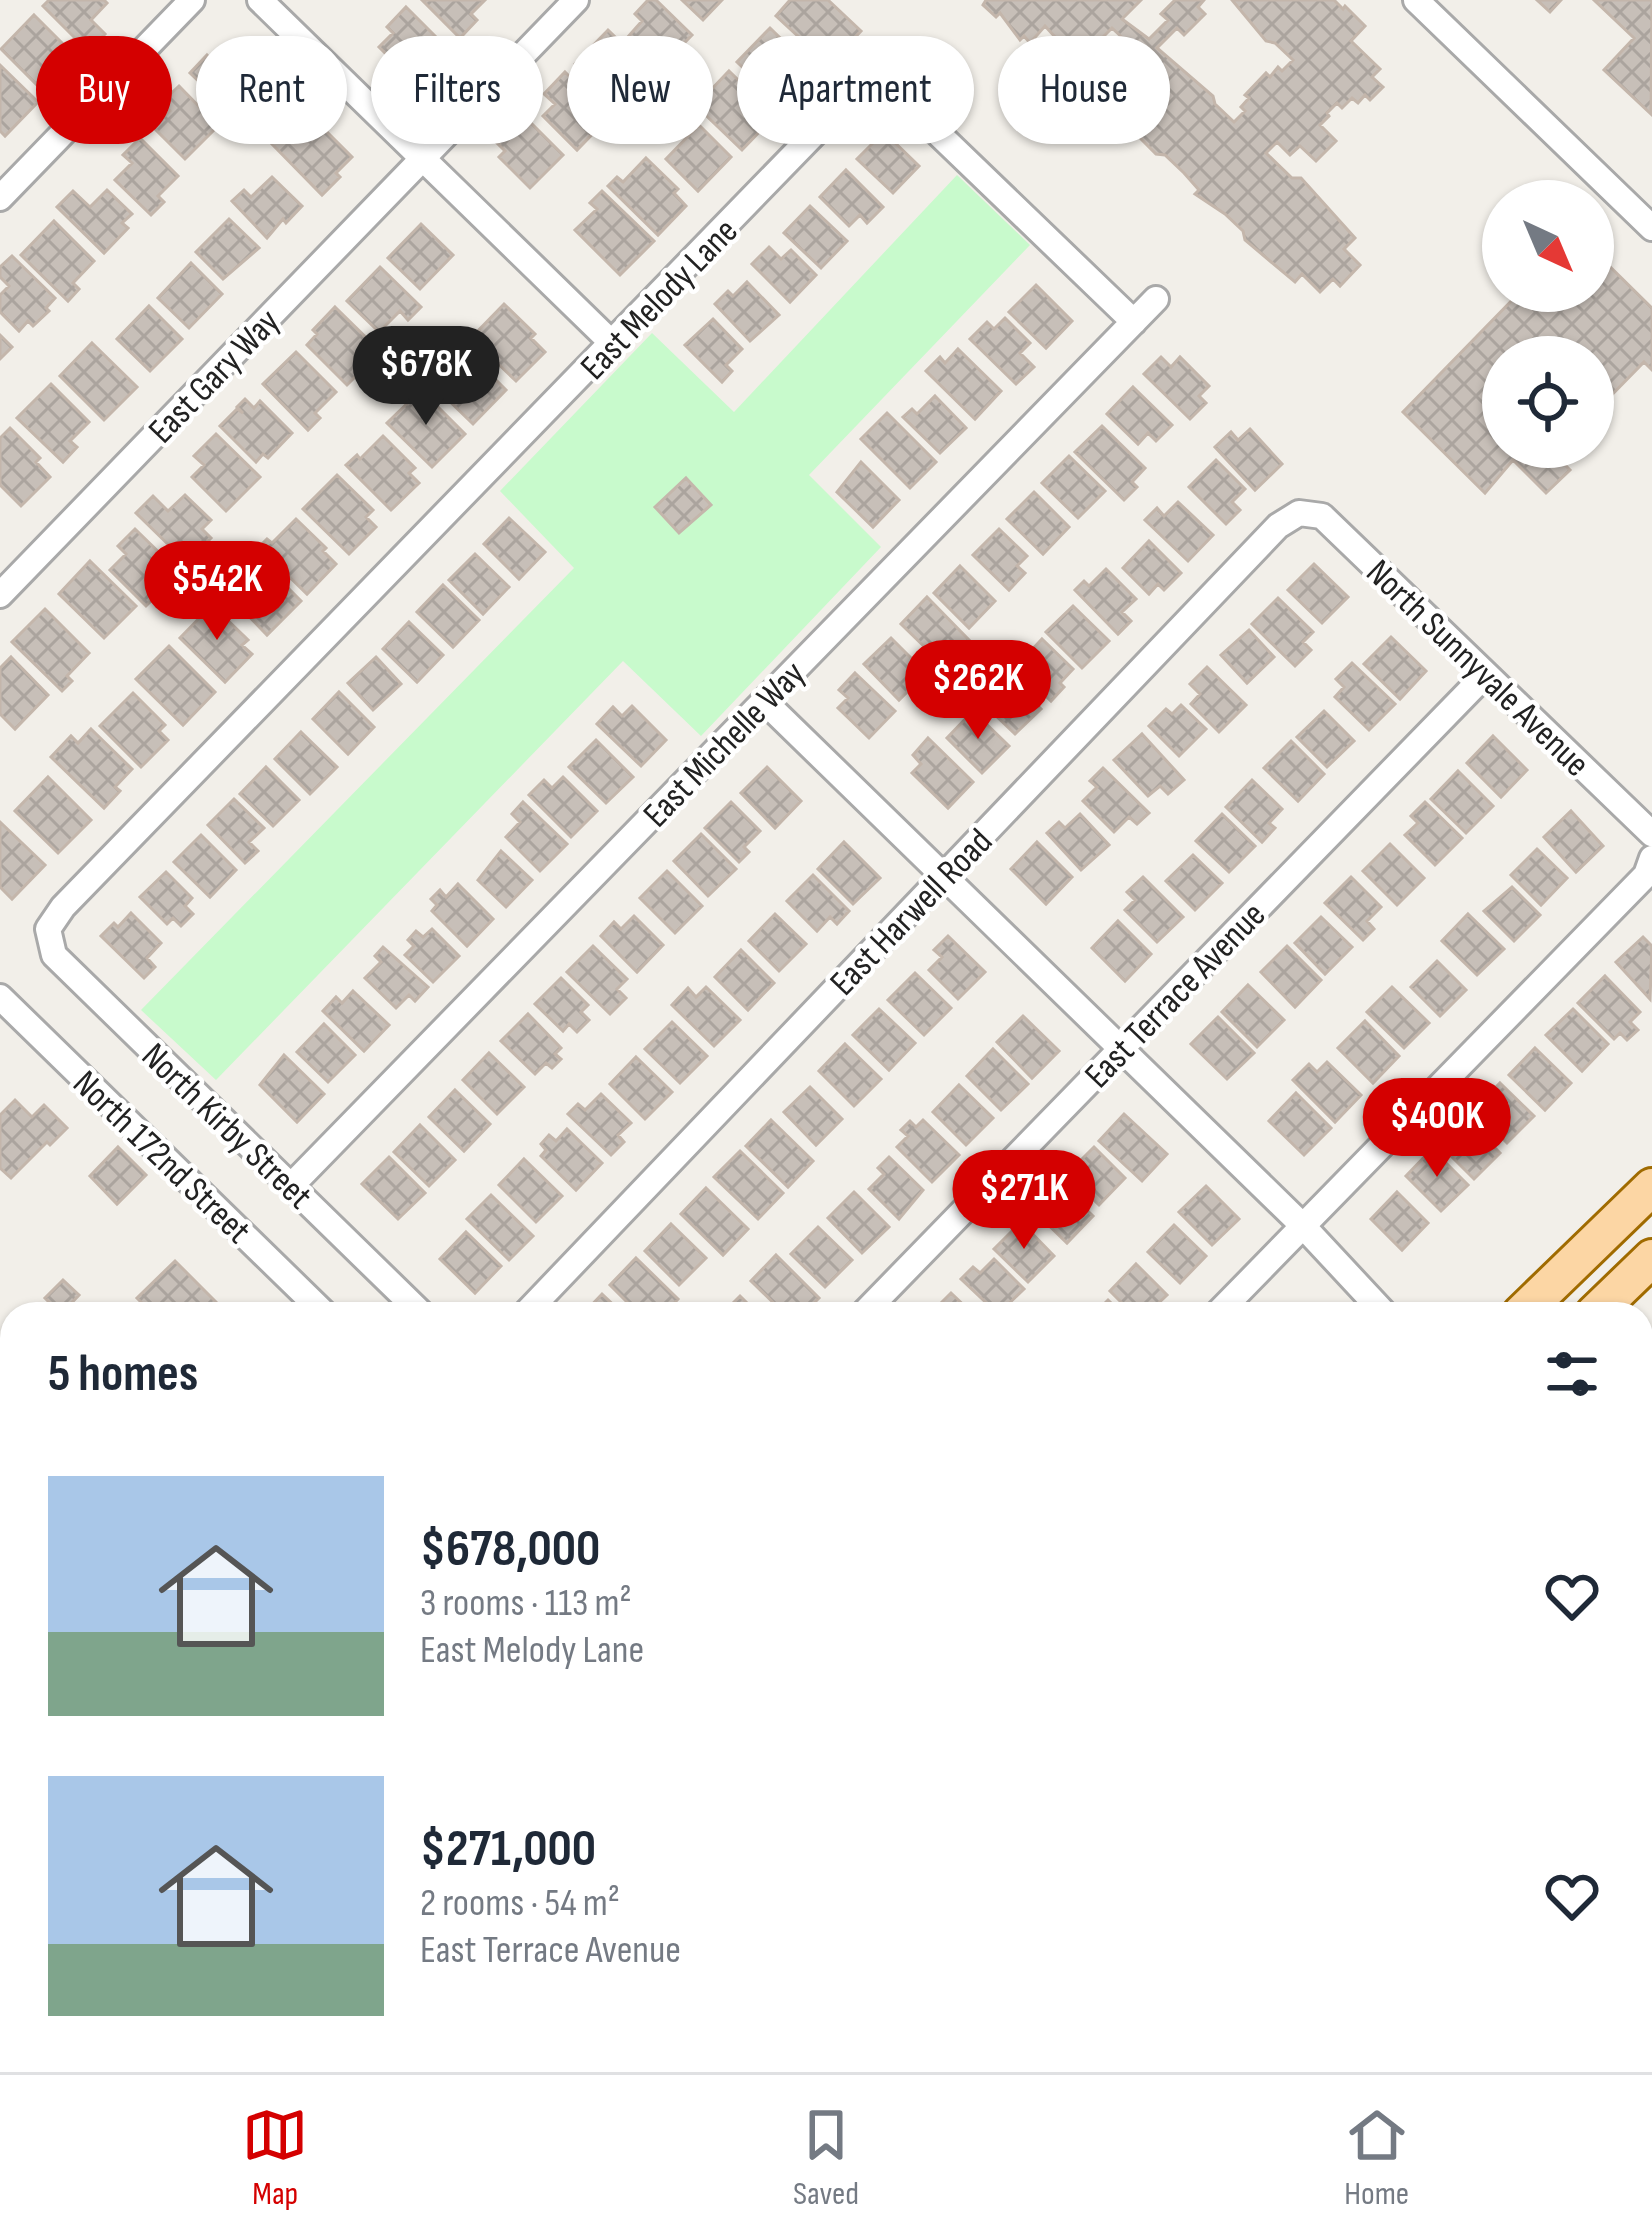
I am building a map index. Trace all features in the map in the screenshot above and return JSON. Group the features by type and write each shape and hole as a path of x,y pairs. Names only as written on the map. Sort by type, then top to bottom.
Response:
{"main road":[{"path":"1533,1302 1652,1187"},
{"path":"1606,1302 1652,1258"}],"street":[{"path":"0,198 191,0"},
{"path":"260,0 614,344"},
{"name":"East Gary Way","path":"0,595 576,0"},
{"path":"1416,0 1652,228"},
{"name":"East Melody Lane","path":"48,929 79,890 851,97 872,85 895,92 1134,322"},
{"name":"East Michelle Way","path":"291,1186 1156,299"},
{"name":"North Sunnyvale Avenue","path":"1299,513 1322,516 1652,834"},
{"name":"East Harwell Road","path":"536,1302 1278,526 1299,513"},
{"name":"East Terrace Avenue","path":"875,1302 1486,674"},
{"path":"764,701 1303,1226 1374,1302"},
{"path":"1229,1302 1646,875 1652,858"},
{"name":"North Kirby Street","path":"48,929 54,955 410,1302"},
{"name":"North 172nd Street","path":"0,997 314,1302"}],"green space":[{"path":"957,175 1030,245 809,475 881,547 701,736 623,661 216,1080 141,1010 574,568 500,491 652,333 734,412"}],"building":[{"path":"49,0 104,0 107,3 91,20 105,34 73,36 43,6"},
{"path":"422,0 485,0 471,14 477,20 458,36"},
{"path":"648,0 656,0 692,35 629,36 642,21 635,14"},
{"path":"682,0 722,0 703,20"},
{"path":"790,0 828,0 861,31 856,36 798,36 776,16"},
{"path":"986,0 1141,0 1122,19 1145,36 1120,36 1112,28 1104,36 1054,36 1045,26 1036,36 1017,36 1000,13 996,17 983,5"},
{"path":"1175,0 1204,0 1198,7 1205,14 1184,35 1177,28 1169,36 1152,36 1168,20 1161,14"},
{"path":"1232,0 1334,0 1365,26 1351,41 1380,69 1372,77 1383,87 1370,100 1365,95 1358,103 1352,98 1327,113 1320,125 1336,141 1316,161 1300,146 1290,155 1277,142 1266,153 1292,178 1301,178 1355,238 1344,249 1360,265 1340,286 1333,279 1320,292 1302,274 1295,282 1245,240 1243,231 1225,214 1195,194 1199,190 1165,155 1156,154 1146,144 1170,144 1170,59 1213,96 1234,122 1245,111 1241,107 1249,98 1245,95 1266,73 1270,77 1293,60 1266,41"},
{"path":"1537,0 1561,0 1550,12"},
{"path":"1594,0 1652,0 1651,114 1604,70 1634,38"},
{"path":"406,7 435,36 390,36 393,33 387,27"},
{"path":"34,15 55,36 36,36 36,84 1,49"},
{"path":"0,65 36,104 5,136 0,131"},
{"path":"729,71 737,79 737,144 748,144 742,150 713,122 713,88"},
{"path":"567,74 567,140 543,116 555,104 544,94"},
{"path":"179,86 196,103 196,144 200,144 185,159 170,144 172,93"},
{"path":"543,135 563,155 530,188 499,157 505,151 498,144 543,144"},
{"path":"713,139 731,157 698,191 666,159 681,144 713,144"},
{"path":"134,144 146,144 178,176 158,196 164,202 151,215 115,180 132,163 123,155"},
{"path":"272,144 339,144 352,157 322,195"},
{"path":"872,144 896,144 919,166 893,193 857,159"},
{"path":"646,158 678,189 674,193 686,206 658,235 608,186 617,177 623,182"},
{"path":"846,170 883,207 867,223 860,215 849,226 820,197"},
{"path":"272,177 302,206 267,238 232,201 244,190 251,197"},
{"path":"107,190 132,214 122,223 128,228 104,253 57,207 73,191 90,207"},
{"path":"602,191 654,241 620,275 575,230 597,209 590,203"},
{"path":"810,206 847,241 821,268 784,233"},
{"path":"229,219 259,248 223,279 196,252"},
{"path":"54,221 94,261 73,283 79,289 68,301 21,255"},
{"path":"421,224 453,255 420,289 388,258"},
{"path":"769,247 781,259 791,250 816,275 790,302 752,264"},
{"path":"12,256 55,298 33,326 28,321 19,331 0,312 0,295 9,286 0,277 0,267"},
{"path":"191,263 222,294 189,328 158,298"},
{"path":"380,267 421,307 408,320 400,311 379,332 347,301"},
{"path":"1614,271 1652,308 1652,370 1644,362 1614,393 1614,336 1482,336 1482,468 1506,468 1485,493 1403,412 1501,312 1614,312"},
{"path":"747,282 779,315 750,341 715,304 728,291 733,296"},
{"path":"1036,285 1072,321 1046,348 1009,312"},
{"path":"504,304 535,334 531,338 545,352 516,381 471,338"},
{"path":"149,306 182,339 150,371 117,339"},
{"path":"335,307 387,358 367,378 360,372 347,385 307,345 317,334 313,330"},
{"path":"1005,318 1030,343 1020,353 1034,367 1016,384 970,339 987,322 994,329"},
{"path":"713,319 742,349 726,365 732,371 722,382 685,345"},
{"path":"0,335 12,347 0,359"},
{"path":"92,343 137,387 104,420 60,376"},
{"path":"958,349 1001,391 975,419 926,371 940,357 945,363"},
{"path":"296,352 336,392 315,413 320,418 308,430 263,384"},
{"path":"473,357 506,390 473,424 440,392 464,369 458,363 463,367"},
{"path":"1161,357 1171,367 1180,357 1209,386 1199,396 1206,403 1190,419 1144,374"},
{"path":"51,384 89,422 70,441 77,447 63,462 17,418"},
{"path":"1133,387 1172,425 1156,441 1148,433 1138,444 1107,414"},
{"path":"421,390 465,434 432,467 387,423"},
{"path":"935,396 966,428 940,453 903,417 912,409 917,414"},
{"path":"245,399 254,408 260,401 292,433 268,458 263,454 256,462 220,426 237,409 243,413 237,407"},
{"path":"887,413 936,462 910,488 861,439"},
{"path":"1102,426 1145,468 1132,482 1137,487 1124,500 1075,452"},
{"path":"10,428 40,458 36,462 50,477 21,506 0,485 0,438"},
{"path":"1250,429 1282,464 1255,490 1215,447 1231,432 1238,440"},
{"path":"216,434 260,477 226,511 192,477 204,465 194,456"},
{"path":"383,436 415,468 409,473 419,483 391,510 346,465 357,455 360,459"},
{"path":"1069,456 1105,491 1078,518 1042,483"},
{"path":"1216,460 1245,489 1232,502 1240,510 1226,524 1189,487"},
{"path":"861,462 899,500 873,527 837,492"},
{"path":"1521,468 1570,470 1546,493"},
{"path":"337,475 373,510 366,517 376,527 349,554 303,509"},
{"path":"686,478 711,505 679,533 655,507"},
{"path":"1034,492 1069,527 1043,554 1007,519"},
{"path":"185,495 211,520 202,529 211,538 195,554 189,549 181,557 136,513 153,496 168,511"},
{"path":"1178,502 1213,535 1188,561 1145,520 1157,508 1164,516"},
{"path":"509,518 545,552 519,579 484,544"},
{"path":"296,519 336,564 307,594 259,547 267,539 272,543"},
{"path":"135,529 174,567 151,590 156,596 146,606 110,570 126,554 118,546"},
{"path":"999,529 1027,556 1017,566 1025,573 1009,590 973,555"},
{"path":"1149,541 1181,573 1164,590 1158,584 1149,594 1123,568"},
{"path":"475,554 509,587 483,614 449,580"},
{"path":"90,561 136,606 104,638 59,594"},
{"path":"1314,564 1348,597 1322,623 1288,590"},
{"path":"960,566 995,601 969,628 934,593"},
{"path":"269,569 301,601 267,635 227,594 240,581 248,589"},
{"path":"1106,569 1136,599 1122,612 1131,621 1118,634 1075,590 1084,581 1089,586"},
{"path":"443,585 479,620 453,647 417,612"},
{"path":"927,597 970,641 954,657 947,649 937,659 901,624"},
{"path":"1278,598 1313,632 1303,642 1311,650 1295,666 1252,624"},
{"path":"212,605 248,640 242,645 252,654 225,682 180,638"},
{"path":"1073,606 1109,641 1082,668 1046,632"},
{"path":"45,609 89,653 67,676 72,681 62,691 12,642"},
{"path":"409,622 443,655 417,682 383,649"},
{"path":"1249,630 1274,657 1247,683 1221,655"},
{"path":"1391,637 1426,671 1400,699 1364,664"},
{"path":"891,638 926,673 899,700 864,664"},
{"path":"1042,639 1073,669 1051,701 1016,667"},
{"path":"169,646 215,692 183,725 136,679"},
{"path":"11,657 48,695 15,729 0,714 0,668"},
{"path":"376,657 401,684 373,710 348,683"},
{"path":"993,661 1041,709 1015,734 972,693 985,680 980,674"},
{"path":"1352,663 1395,704 1369,730 1335,697 1344,687 1336,679"},
{"path":"1207,667 1246,705 1219,732 1191,704 1200,694 1190,684"},
{"path":"855,673 895,711 869,738 838,708 848,698 839,690"},
{"path":"339,692 374,727 348,754 313,719"},
{"path":"133,693 165,725 159,731 168,740 141,767 100,726"},
{"path":"1181,705 1206,729 1179,756 1149,726 1166,709 1172,714"},
{"path":"632,706 666,740 641,766 597,724 613,707 622,716"},
{"path":"973,711 1009,746 982,773 947,738"},
{"path":"1324,711 1354,741 1327,767 1297,737"},
{"path":"91,729 132,769 104,808 51,757 71,736 78,743"},
{"path":"301,732 337,767 310,794 275,759"},
{"path":"1142,734 1184,780 1168,794 1160,786 1148,796 1114,760"},
{"path":"1493,736 1527,770 1501,797 1467,763"},
{"path":"928,738 973,782 948,808 912,773 921,764 913,755"},
{"path":"596,740 633,777 606,803 569,767"},
{"path":"1291,741 1324,774 1298,801 1264,768"},
{"path":"266,767 299,800 273,826 240,794"},
{"path":"767,767 801,801 775,828 741,793"},
{"path":"1103,768 1149,813 1137,824 1129,817 1114,832 1083,801 1097,787 1090,781"},
{"path":"1458,771 1493,806 1466,833 1431,799"},
{"path":"48,777 91,820 58,853 15,811"},
{"path":"563,777 597,811 571,837 529,795 544,780 552,788"},
{"path":"1252,780 1282,809 1269,823 1275,828 1262,842 1226,807"},
{"path":"234,799 264,828 249,842 258,851 245,863 208,825"},
{"path":"523,802 567,844 540,871 506,837 520,822 512,814"},
{"path":"731,802 760,831 744,847 749,852 739,862 705,828"},
{"path":"1425,802 1462,838 1435,865 1405,835 1418,823 1411,816"},
{"path":"1571,811 1603,846 1576,872 1544,837"},
{"path":"1080,814 1109,845 1081,870 1047,833 1059,822 1065,828"},
{"path":"1222,814 1255,846 1229,872 1196,841"},
{"path":"0,822 45,865 12,899 0,887"},
{"path":"701,834 736,869 708,896 674,861"},
{"path":"201,835 236,870 210,897 174,862"},
{"path":"844,842 880,878 853,904 818,869"},
{"path":"1037,842 1072,877 1046,904 1011,869"},
{"path":"1390,844 1424,878 1397,905 1363,871"},
{"path":"1537,849 1567,878 1541,905 1511,875"},
{"path":"501,851 532,880 506,907 478,880"},
{"path":"1193,855 1222,883 1195,910 1166,881"},
{"path":"667,871 702,906 675,933 640,898"},
{"path":"166,872 192,898 185,906 193,914 181,926 173,918 167,924 140,897"},
{"path":"813,875 849,911 837,924 830,917 817,931 787,901"},
{"path":"1143,877 1183,917 1157,942 1125,910 1135,900 1127,892"},
{"path":"1351,877 1381,907 1367,921 1374,929 1363,940 1325,903"},
{"path":"458,884 493,919 467,946 432,911 437,905 431,899 440,890 446,897"},
{"path":"1512,887 1540,915 1514,941 1484,911"},
{"path":"131,913 161,943 147,958 155,967 144,978 101,936"},
{"path":"775,914 806,944 779,971 749,941"},
{"path":"1468,914 1504,949 1477,975 1442,941"},
{"path":"634,916 663,945 637,972 601,936 614,922 621,929"},
{"path":"1321,917 1352,947 1325,974 1295,943"},
{"path":"1118,921 1151,954 1125,981 1092,948"},
{"path":"432,929 459,956 433,982 405,955 414,946 408,940 416,931 423,937"},
{"path":"948,936 985,972 958,999 929,970 942,957 934,950"},
{"path":"1643,937 1652,946 1650,999 1616,962"},
{"path":"593,946 627,979 617,989 626,998 610,1014 567,972"},
{"path":"1287,946 1321,980 1295,1007 1261,972"},
{"path":"383,947 428,987 415,1001 409,995 396,1008 365,978 381,962 375,956"},
{"path":"741,950 774,983 748,1010 715,977"},
{"path":"1437,961 1466,990 1440,1016 1411,987"},
{"path":"915,973 951,1008 924,1035 888,1000"},
{"path":"1605,976 1640,1012 1630,1022 1638,1030 1627,1040 1620,1033 1614,1039 1578,1003"},
{"path":"561,978 588,1005 581,1012 589,1020 577,1032 569,1024 563,1031 535,1004"},
{"path":"1248,985 1284,1020 1257,1047 1222,1012"},
{"path":"706,987 740,1020 714,1046 672,1005 688,988 696,997"},
{"path":"1392,987 1429,1023 1404,1048 1367,1012"},
{"path":"353,991 389,1025 364,1051 323,1011 336,997 342,1003"},
{"path":"879,1009 915,1043 889,1070 853,1035"},
{"path":"1573,1009 1608,1044 1582,1071 1546,1035"},
{"path":"528,1014 561,1048 555,1054 561,1059 552,1068 546,1063 535,1074 501,1041"},
{"path":"1023,1016 1059,1051 1032,1078 997,1042"},
{"path":"1218,1017 1254,1053 1227,1079 1191,1044"},
{"path":"1365,1021 1399,1056 1373,1083 1338,1048"},
{"path":"672,1022 707,1056 680,1083 645,1049"},
{"path":"324,1024 355,1055 328,1082 297,1052"},
{"path":"845,1044 881,1079 854,1106 819,1071"},
{"path":"1535,1048 1571,1083 1545,1110 1509,1075"},
{"path":"993,1049 1028,1084 1001,1110 967,1076"},
{"path":"489,1053 524,1087 497,1114 463,1080"},
{"path":"284,1055 324,1094 297,1122 260,1085"},
{"path":"636,1057 672,1092 645,1119 610,1084"},
{"path":"1327,1062 1361,1095 1335,1122 1293,1080 1309,1064 1317,1072"},
{"path":"1500,1083 1534,1116 1507,1143 1474,1110"},
{"path":"959,1085 993,1118 966,1145 933,1112"},
{"path":"810,1087 842,1119 816,1145 784,1112"},
{"path":"455,1090 490,1124 464,1151 429,1117"},
{"path":"1296,1093 1331,1128 1304,1155 1269,1121"},
{"path":"601,1094 631,1123 618,1135 624,1142 611,1155 568,1114 578,1104 585,1110"},
{"path":"15,1100 32,1117 44,1105 67,1128 11,1178 0,1168 0,1115"},
{"path":"1124,1114 1167,1154 1142,1181 1099,1141"},
{"path":"771,1120 813,1161 788,1187 746,1146"},
{"path":"923,1120 959,1155 932,1182 897,1147 908,1136 901,1130 910,1121 916,1127"},
{"path":"1468,1121 1500,1153 1474,1179 1436,1141 1449,1128 1455,1134"},
{"path":"420,1125 455,1160 429,1186 394,1152"},
{"path":"567,1129 602,1163 576,1190 541,1156 546,1150 541,1144 549,1135 556,1141"},
{"path":"118,1147 146,1175 117,1204 90,1176"},
{"path":"1094,1147 1125,1178 1099,1205 1067,1174"},
{"path":"1432,1149 1468,1185 1441,1211 1406,1176"},
{"path":"740,1151 783,1193 758,1219 714,1177"},
{"path":"389,1157 425,1193 398,1219 362,1184"},
{"path":"889,1157 923,1190 899,1219 869,1189 884,1174 878,1168"},
{"path":"524,1159 562,1196 536,1222 499,1185"},
{"path":"1057,1181 1093,1216 1067,1243 1031,1208"},
{"path":"1206,1186 1239,1219 1212,1245 1179,1212"},
{"path":"706,1188 748,1229 723,1255 681,1214"},
{"path":"854,1192 889,1227 862,1253 828,1218"},
{"path":"1397,1192 1428,1223 1402,1250 1371,1219"},
{"path":"491,1195 533,1236 509,1260 467,1219"},
{"path":"1021,1222 1054,1256 1028,1282 994,1249"},
{"path":"671,1224 706,1258 679,1285 645,1251"},
{"path":"1174,1225 1206,1256 1180,1283 1148,1252"},
{"path":"818,1227 852,1260 825,1287 791,1254"},
{"path":"466,1232 501,1266 475,1293 440,1259"},
{"path":"776,1255 819,1298 815,1302 773,1302 751,1281"},
{"path":"636,1258 678,1299 627,1302 610,1285"},
{"path":"994,1259 1024,1289 1010,1302 985,1302 961,1279 973,1267 980,1273"},
{"path":"175,1261 215,1302 141,1302 137,1298"},
{"path":"1136,1264 1167,1295 1160,1302 1121,1302 1110,1291"},
{"path":"63,1280 79,1295 72,1302 45,1298"}]}
